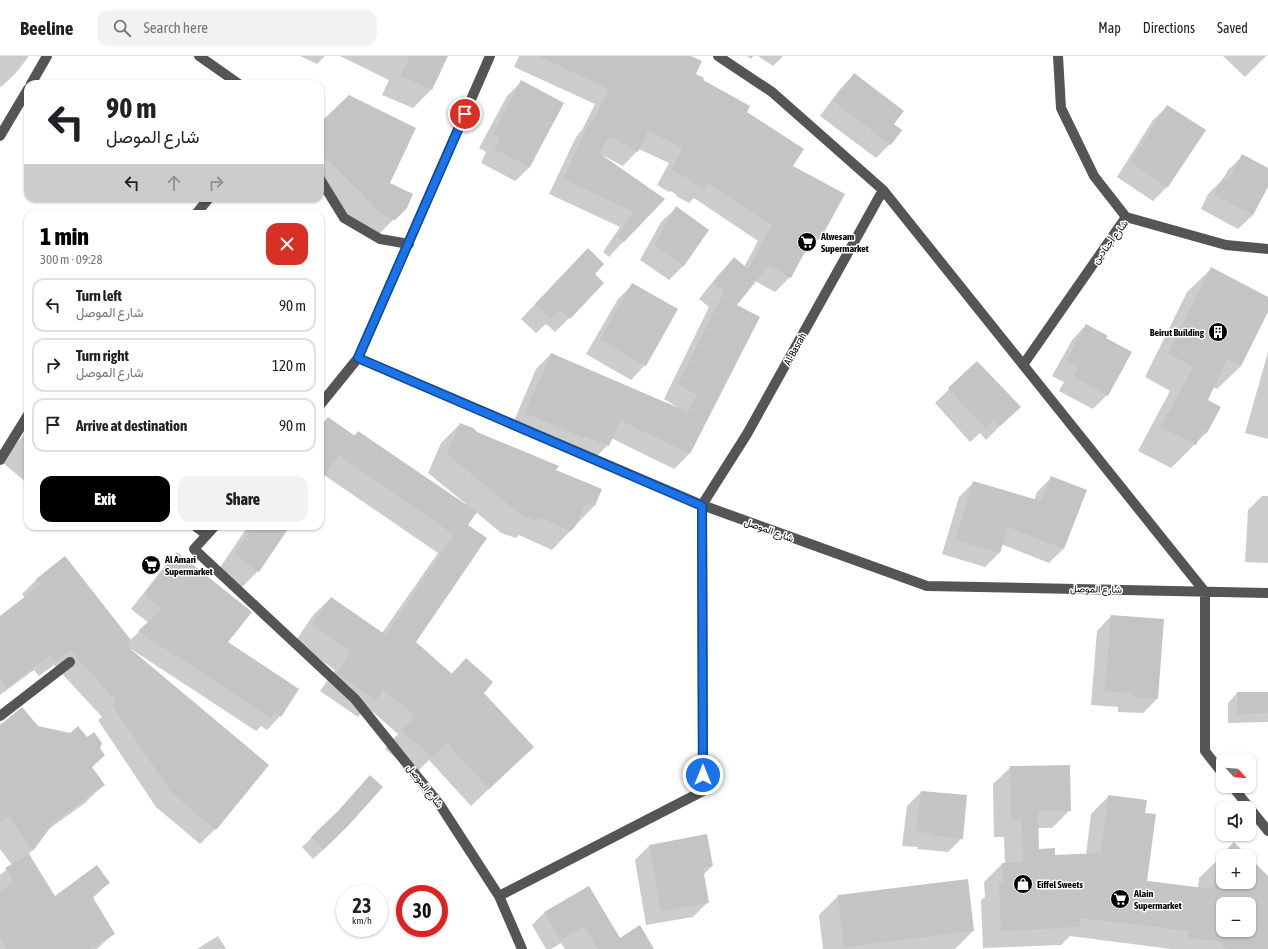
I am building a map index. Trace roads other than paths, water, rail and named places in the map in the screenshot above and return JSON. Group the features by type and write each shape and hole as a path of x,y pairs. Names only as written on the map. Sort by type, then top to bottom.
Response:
{"street":[{"path":"33,80 47,56"},
{"path":"199,56 233,80"},
{"path":"324,400 358,358 490,56"},
{"path":"718,56 772,92 883,190 1205,592 1205,751 1216,765"},
{"path":"1058,56 1061,108 1094,176 1126,217"},
{"path":"0,136 24,96"},
{"path":"324,186 344,218 380,239 409,244"},
{"name":"Al-Basrah","path":"702,506 747,434 883,190"},
{"path":"200,210 206,202"},
{"name":"شارع أجنادين","path":"1023,365 1126,217 1226,245 1268,249"},
{"name":"شارع الموصل","path":"358,358 702,506 926,586 1268,593"},
{"path":"0,460 24,421"},
{"path":"522,949 499,896 703,791 702,506"},
{"path":"200,530 207,535"},
{"name":"شارع الموصل","path":"211,530 194,549 355,699 440,805 499,896"},
{"path":"0,716 70,662"},
{"path":"1238,793 1268,831"}],"place":[{"name":"Alwesam Supermarket","path":"807,242"},
{"name":"Beirut Building","path":"1218,332"},
{"name":"Al Amari Supermarket","path":"151,565"},
{"name":"Eiffel Sweets","path":"1023,884"},
{"name":"Alain Supermarket","path":"1120,899"}]}
